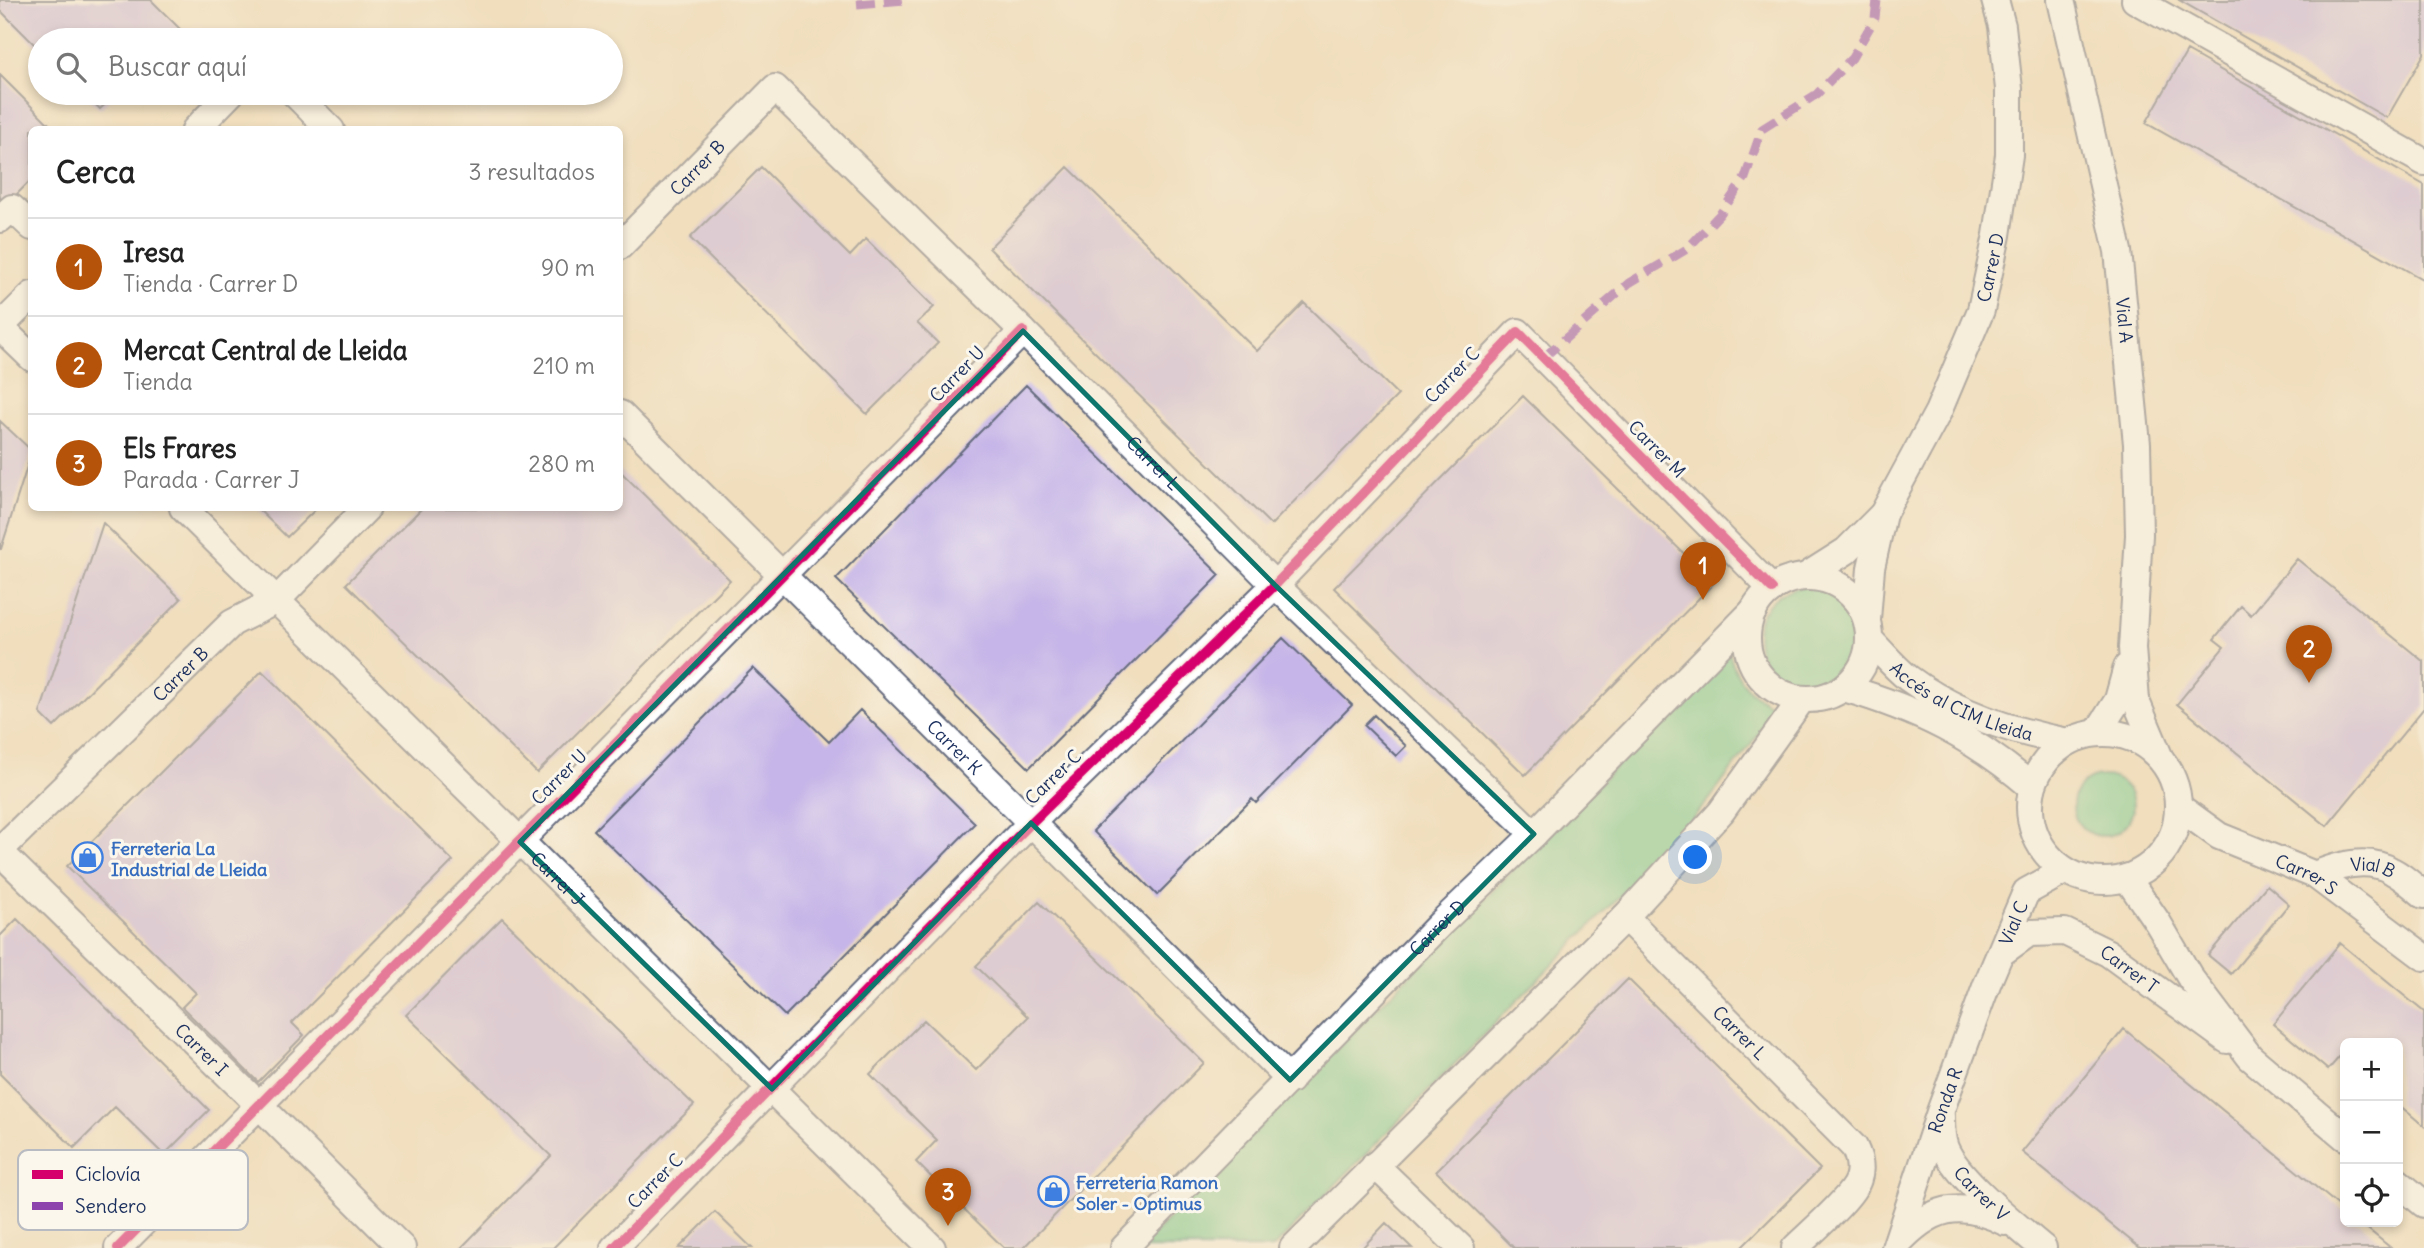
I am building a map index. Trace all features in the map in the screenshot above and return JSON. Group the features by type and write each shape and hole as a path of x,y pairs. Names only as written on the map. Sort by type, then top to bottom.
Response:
{"street":[{"name":"Carrer D","path":"1868,629 1871,568 1883,514 1938,412 1981,310 1997,234 2010,155 2009,89 2002,26 1996,0"},
{"name":"Vial A","path":"2061,0 2118,251 2137,444 2139,535 2132,648 2136,701 2159,756"},
{"path":"2135,0 2391,141 2424,162"},
{"name":"Carrer B","path":"623,243 775,88"},
{"name":"Carrer L","path":"775,88 1023,331 1275,585 1534,834"},
{"path":"199,126 219,105"},
{"path":"306,105 327,126"},
{"path":"0,219 12,208 28,223"},
{"path":"28,299 0,327 28,354"},
{"name":"Carrer U","path":"216,1150 1023,331"},
{"name":"Carrer C","path":"614,1248 1031,823 1275,585 1518,332"},
{"name":"Carrer M","path":"1518,332 1772,589"},
{"name":"Carrer K","path":"623,417 1290,1080"},
{"name":"Carrer J","path":"186,511 932,1248"},
{"name":"Carrer B","path":"0,851 232,623 277,600 364,511"},
{"name":"Carrer D","path":"1805,577 1846,551 1883,514"},
{"path":"1805,577 1825,579 1843,588 1858,602 1868,629 1866,658 1857,675 1844,688 1817,699 1802,699 1774,689 1754,667 1747,648 1747,628 1754,610 1772,589 1782,583 1805,577"},
{"name":"Carrer D","path":"1124,1248 1441,923 1534,834 1754,610"},
{"name":"Accés al CIM Lleida","path":"1868,629 1907,677 1962,712 2031,735 2068,742"},
{"name":"Vial A","path":"2097,733 2118,700 2132,648"},
{"name":"Accés al CIM Lleida","path":"1844,688 1895,703 1951,729 2008,767 2032,787"},
{"path":"1293,1248 1626,916 1721,812 1802,699"},
{"path":"2097,733 2119,734 2141,742 2159,756 2170,771 2177,789 2179,807 2175,830 2165,851 2148,867 2127,878 2106,882 2084,880 2064,871 2046,855 2034,834 2029,811 2032,787 2039,769 2052,754 2068,742 2097,733"},
{"name":"Carrer S","path":"2179,807 2220,836 2315,875 2424,957"},
{"name":"Carrer I","path":"0,851 402,1248"},
{"name":"Vial B","path":"2315,875 2332,868 2359,863 2391,869 2424,895"},
{"name":"Vial C","path":"1999,954 2026,892 2064,871"},
{"name":"Carrer T","path":"2127,878 2158,923 2190,979 2250,1057"},
{"name":"Carrer L","path":"1626,916 1854,1147 1860,1160 1858,1179 1852,1191 1795,1248"},
{"name":"Carrer T","path":"1999,954 2029,933 2065,932 2108,953 2250,1057 2340,1133"},
{"name":"Ronda R","path":"1895,1247 1940,1112 1999,954"},
{"name":"Carrer V","path":"1940,1112 1941,1135 1947,1152 1969,1181 2043,1248"},
{"path":"1375,1165 1461,1248"},
{"path":"2403,1186 2424,1204"},
{"name":"Carrer V","path":"1895,1247 1913,1227 1951,1208 1988,1213 2020,1229"},
{"name":"Carrer U","path":"118,1248 136,1230"}],"highlighted area":[{"path":"1023,331 1275,585 1534,834 1290,1080 1031,823 772,1089 520,842"}],"green space":[{"path":"1806,587 1825,591 1840,602 1851,617 1855,636 1851,655 1840,670 1825,681 1806,685 1787,681 1772,670 1761,655 1757,636 1761,617 1772,602 1787,591"},
{"path":"1729,652 1736,672 1746,686 1777,709 1709,800 1642,874 1273,1248 1140,1248"},
{"path":"2103,776 2120,781 2128,789 2133,806 2128,823 2120,831 2103,836 2086,831 2078,823 2073,806 2078,789 2086,781"}],"building":[{"path":"0,0 151,0 179,28 28,28 28,38 0,10"},
{"path":"2179,0 2424,0 2424,54 2387,118"},
{"path":"2187,51 2424,185 2424,280 2146,123"},
{"path":"0,75 51,126 28,126 28,183 0,211"},
{"path":"761,167 850,256 866,239 934,307 917,323 938,343 867,414 690,238"},
{"path":"1068,167 1257,351 1304,303 1398,395 1271,525 989,248"},
{"path":"1026,385 1220,575 1029,768 836,579"},
{"path":"1523,396 1714,583 1525,775 1334,588"},
{"path":"0,421 28,447 28,464 0,549"},
{"path":"623,474 730,580 537,773 346,584 419,511 623,511"},
{"path":"260,511 314,511 287,537"},
{"path":"103,523 181,599 54,727 40,713"},
{"path":"2297,559 2424,662 2424,708 2327,826 2177,704 2224,647 2214,639 2241,606 2251,615"},
{"path":"1283,638 1352,705 1256,803 1252,799 1157,895 1093,831"},
{"path":"753,668 829,742 860,710 975,823 785,1016 594,830"},
{"path":"262,671 453,861 292,1023 304,1035 258,1082 182,1007 196,993 67,866"},
{"path":"1374,715 1406,746 1396,756 1364,725"},
{"path":"2267,885 2289,904 2231,974 2208,955"},
{"path":"1039,902 1204,1063 1023,1248 1004,1248 916,1162 937,1140 870,1074 924,1020 976,1070 1028,1017 976,966"},
{"path":"502,918 694,1105 553,1248 461,1248 551,1156 406,1015"},
{"path":"17,919 209,1110 169,1150 159,1150 115,1107 74,1148 0,1074 0,936"},
{"path":"2340,943 2424,1012 2424,1126 2403,1108 2403,1038 2340,1038 2340,1056 2328,1070 2273,1024"},
{"path":"1628,979 1820,1169 1741,1248 1514,1248 1436,1171"},
{"path":"2124,1029 2340,1207 2340,1227 2365,1227 2391,1248 2140,1248 2022,1152"},
{"path":"715,1212 752,1248 679,1248"},
{"path":"1386,1223 1412,1248 1362,1248"}],"marked path":[{"path":"857,4 905,0"},
{"path":"1543,358 1629,283 1687,249 1720,214 1745,178 1762,129 1817,94 1852,58 1875,18 1877,0"}],"cycle path":[{"path":"215,1150 1023,331"},
{"path":"614,1248 1031,823 1275,585 1518,332 1772,589"},
{"path":"118,1248 136,1230"}],"place":[{"name":"Iresa","path":"1703,600"},
{"name":"Mercat Central de Lleida","path":"2309,683"},
{"name":"Ferreteria La Industrial de Lleida","path":"88,858"},
{"name":"Ferreteria Ramon Soler - Optimus","path":"1053,1192"},
{"name":"Els Frares","path":"948,1226"}]}
